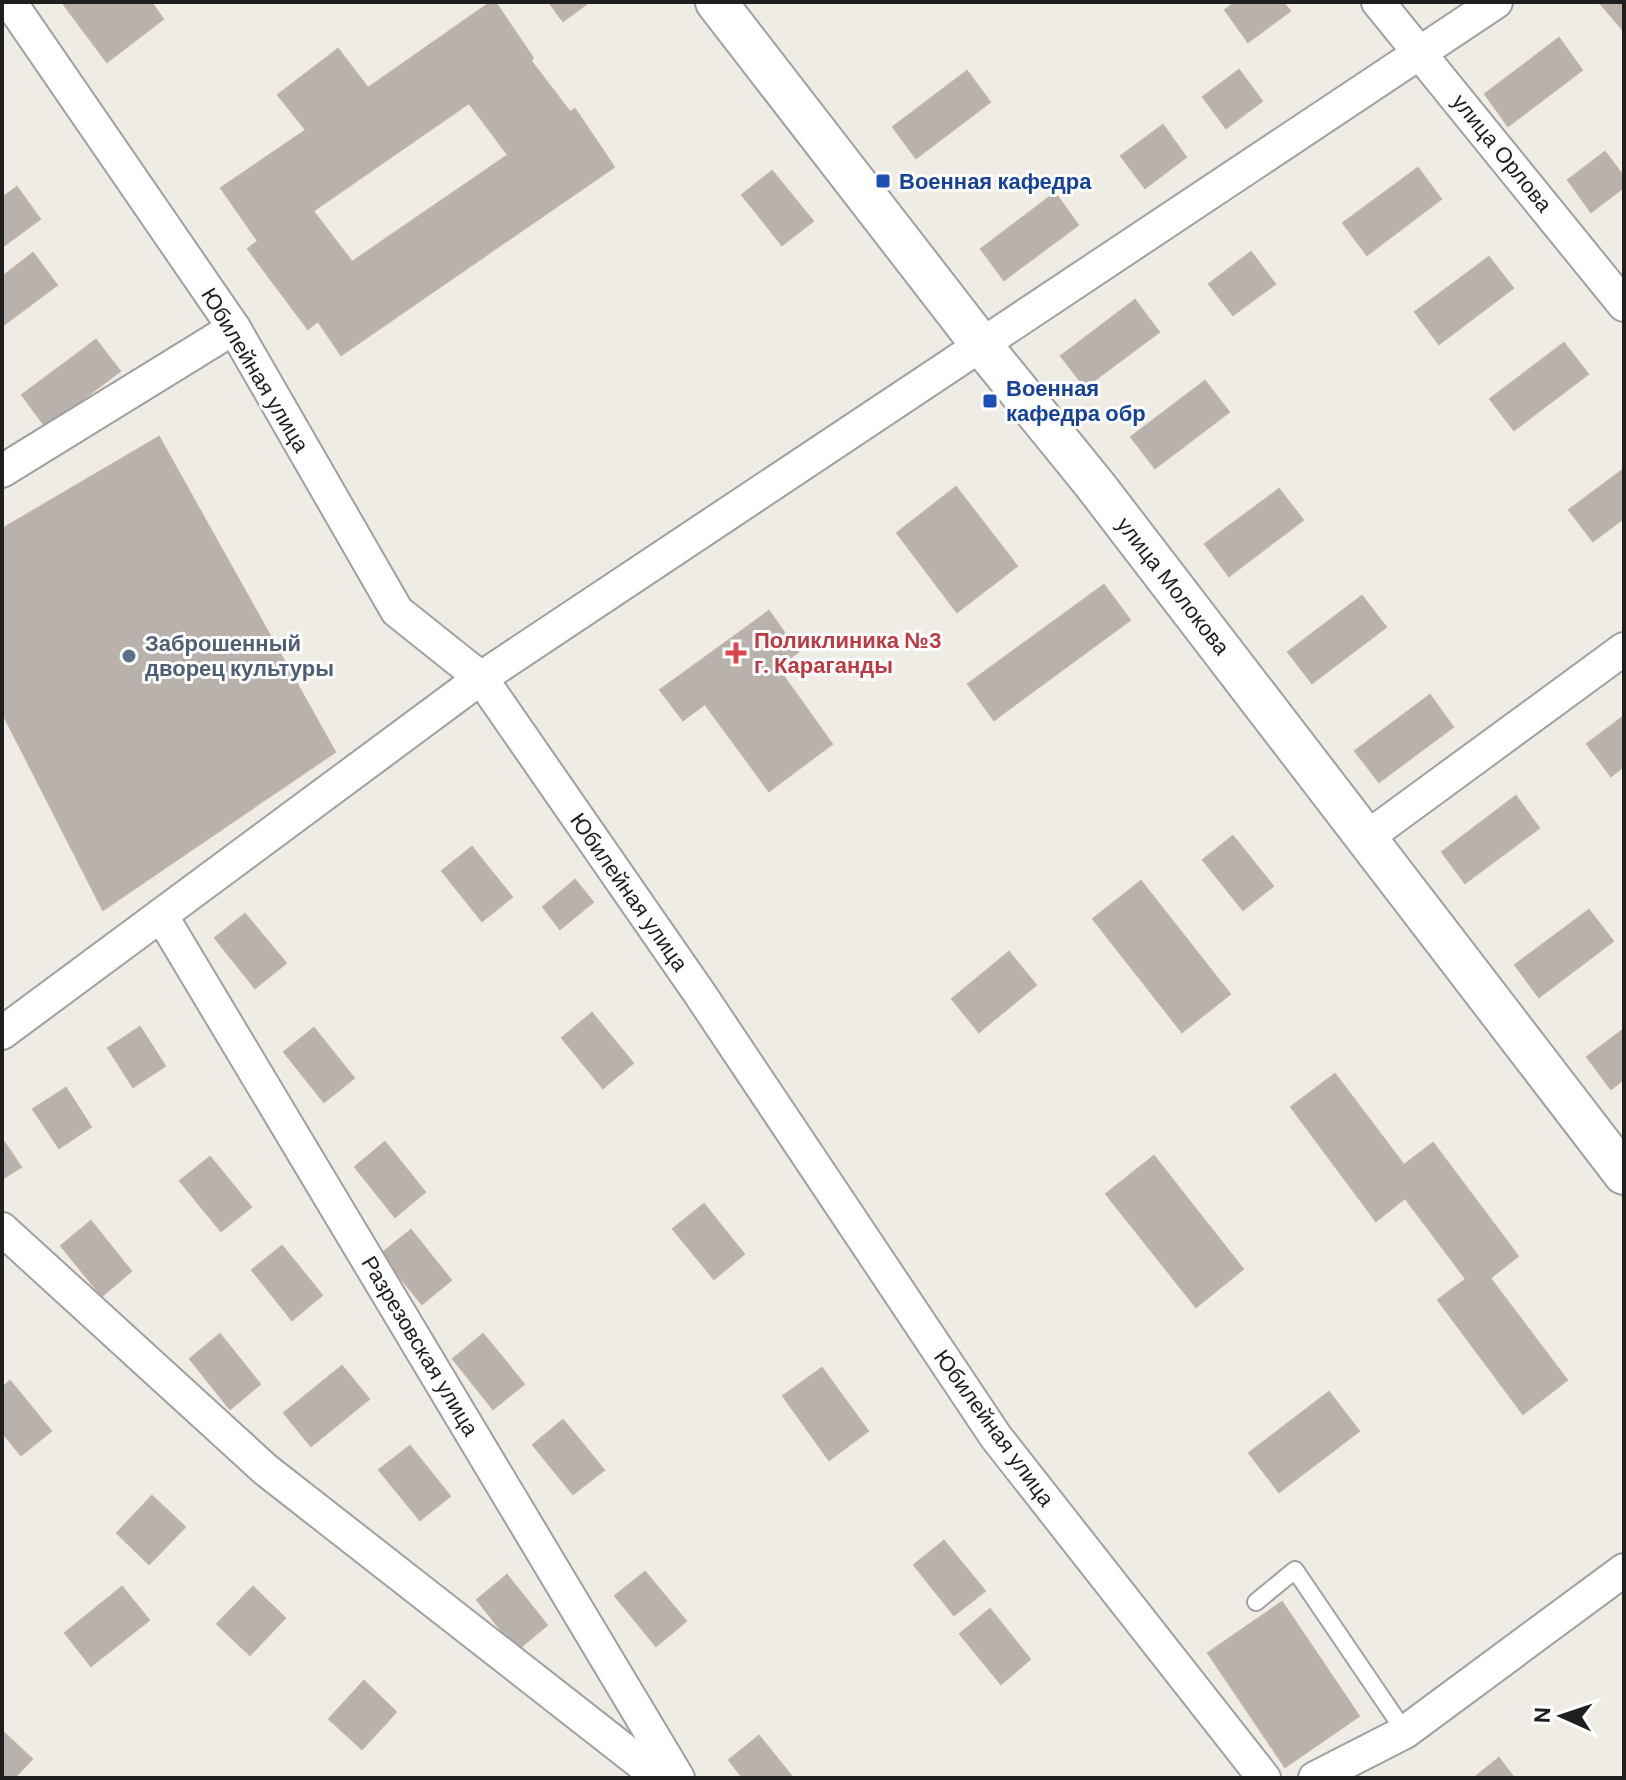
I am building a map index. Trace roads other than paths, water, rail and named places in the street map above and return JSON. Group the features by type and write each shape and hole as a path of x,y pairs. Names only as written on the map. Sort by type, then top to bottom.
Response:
{"street":[{"name":"Юбилейная улица","path":"10,2 234,328 397,611 481,678 700,994 996,1437 1264,1778"},
{"name":"улица Орлова","path":"1378,2 1624,305"},
{"path":"2,1033 481,678 983,347 1496,2"},
{"name":"улица Молокова","path":"727,6 983,347 1095,485 1624,1174"},
{"path":"2,471 234,328"},
{"path":"1366,838 1624,649"},
{"name":"Разрезовская улица","path":"161,915 678,1778"},
{"path":"2,1229 266,1470 660,1778"},
{"path":"1315,1778 1405,1732 1624,1570"}],"lane":[{"path":"1256,1602 1295,1570 1405,1732"}],"place":[{"name":"Военная кафедра","path":"883,181"},
{"name":"Военная кафедра обр","path":"990,401"},
{"name":"Поликлиника №3 г. Караганды","path":"736,653"},
{"name":"Заброшенный дворец культуры","path":"129,656"}]}
